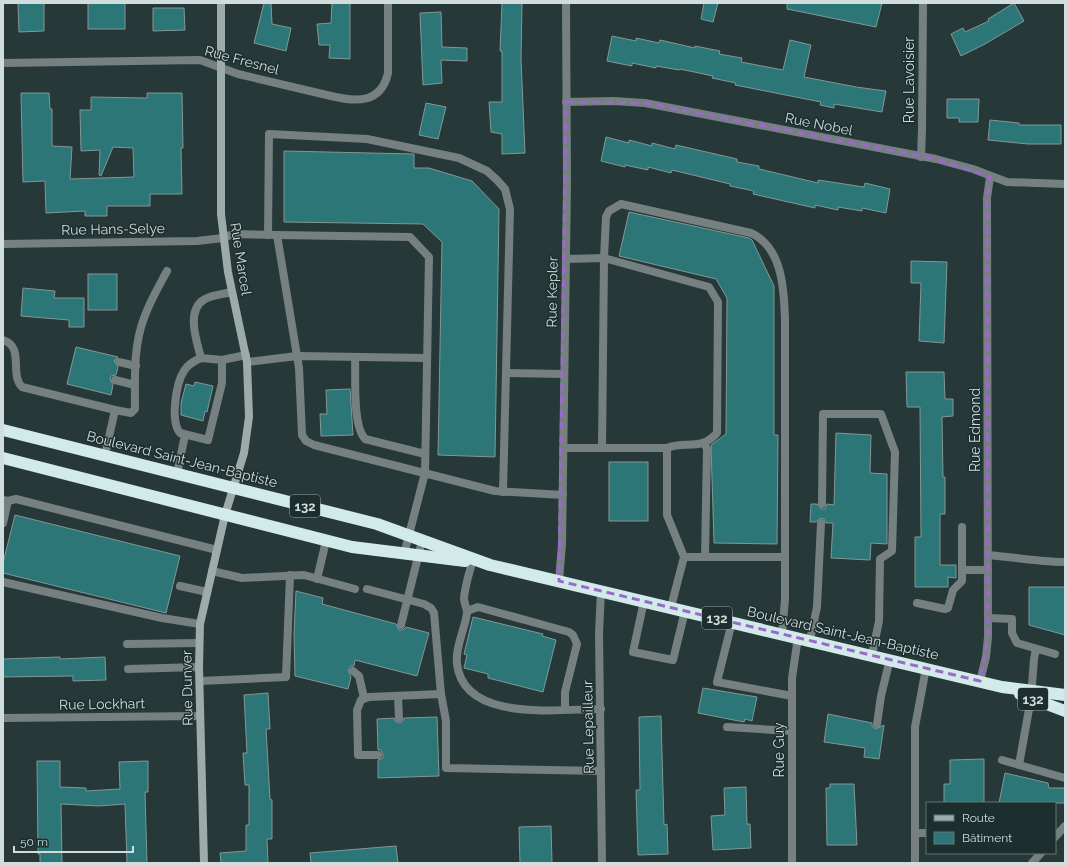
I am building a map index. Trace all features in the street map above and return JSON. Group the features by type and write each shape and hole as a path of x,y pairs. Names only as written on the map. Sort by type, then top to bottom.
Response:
{"highway":[{"name":"Boulevard Saint-Jean-Baptiste","path":"3,430 377,524 490,565 890,659 1031,694 1065,695"},
{"name":"Boulevard Saint-Jean-Baptiste","path":"3,458 352,547 419,556 473,560"},
{"name":"Boulevard Saint-Jean-Baptiste","path":"1031,694 1065,711"}],"street":[{"name":"Rue Marcel","path":"221,3 221,214 223,238 232,292 246,358 249,399 247,435 241,464 225,514"},
{"name":"Rue Fresnel","path":"3,62 200,60 238,74 344,99 366,99 381,90 387,78 389,62 388,3"},
{"name":"Rue Kepler","path":"559,581 563,495 566,259 566,3"},
{"name":"Rue Lavoisier","path":"921,157 923,3"},
{"name":"Rue Nobel","path":"566,102 613,101 645,103 921,157 962,166 990,177 1016,184 1065,184"},
{"path":"268,235 270,134 367,139 459,158 487,171 505,189 510,209 503,492"},
{"name":"Rue Edmond","path":"980,681 986,657 988,618 987,198 990,177"},
{"path":"602,448 604,258 606,217 609,211 621,204 627,204 750,233 765,242 777,262 784,305 785,599 782,634"},
{"name":"Rue Hans-Selye","path":"3,244 197,241 223,238 234,234 410,238 429,257 425,473 404,554"},
{"path":"277,235 297,356 302,435 306,441 314,445 503,492 563,495"},
{"path":"563,448 667,448 674,445 699,445 713,437 717,433 718,427 719,308 716,295 709,287 604,258 566,259"},
{"path":"3,340 8,341 16,353 17,381 22,388 131,413 133,412 138,341 143,318 167,271"},
{"path":"201,358 194,327 196,309 199,304 207,298 232,292"},
{"path":"222,360 222,383 208,440 185,435 177,430 174,420 180,381 188,365 201,358 222,360 297,356 427,358"},
{"path":"356,357 358,422 362,435 366,439 425,454"},
{"path":"119,362 136,366"},
{"path":"506,373 564,374"},
{"path":"114,380 135,385"},
{"path":"105,455 115,410"},
{"path":"822,504 823,414 881,414 895,452 892,551 880,559 879,621 872,655"},
{"path":"177,474 185,435"},
{"path":"704,442 707,449 705,557"},
{"path":"667,448 667,515 684,558 671,607"},
{"path":"3,522 6,500 16,499 217,550"},
{"name":"Rue Dunver","path":"204,863 199,667 200,624 225,514"},
{"name":"Rue Guy","path":"792,863 792,674 817,607 821,522"},
{"path":"917,603 945,610 948,608 953,590 962,581 962,527"},
{"path":"316,579 326,541"},
{"path":"401,625 422,541"},
{"path":"988,555 1007,556 1034,562 1063,562"},
{"path":"684,558 784,556"},
{"path":"473,560 464,599 467,612 457,664 463,681 471,692 484,701 513,709 601,709"},
{"path":"962,570 988,570"},
{"path":"212,571 242,578 304,575 355,590"},
{"path":"200,681 286,677 290,575"},
{"path":"3,582 155,616 200,624"},
{"path":"180,586 207,592"},
{"path":"367,589 424,604 431,608 434,613 441,694 446,721 446,768 601,771"},
{"name":"Rue Lepailleur","path":"601,591 602,863"},
{"path":"644,601 633,652 673,660 685,611"},
{"path":"467,612 478,607 569,632 573,635 577,644 565,692 565,709"},
{"path":"988,618 1012,619 1014,640 1017,643 1055,654"},
{"path":"732,622 717,682 792,696"},
{"path":"127,644 199,643"},
{"path":"1019,765 1031,694 1036,649"},
{"path":"877,724 881,696 890,659"},
{"path":"128,669 199,667"},
{"path":"915,863 915,727 926,668"},
{"path":"353,671 358,676 364,698"},
{"path":"378,755 358,755 357,710 361,700 364,698 441,694"},
{"path":"398,696 399,718"},
{"name":"Rue Lockhart","path":"3,718 200,716"},
{"path":"727,727 792,731"},
{"path":"1002,760 1065,778"},
{"path":"1056,836 1065,826"},
{"path":"915,833 926,833"},
{"path":"1032,863 1040,854"}],"highlighted area":[{"path":"566,102 645,103 936,159 990,177 987,198 988,637 980,681 559,581"}],"building":[{"path":"18,3 44,3 44,31 19,32"},
{"path":"88,3 125,3 125,29 88,29"},
{"path":"264,3 271,3 272,24 291,28 286,51 254,43"},
{"path":"332,3 350,3 350,59 329,58 330,45 319,45 317,24 331,23"},
{"path":"502,3 522,3 521,59 525,153 502,154 502,134 491,132 489,102 502,102 502,51 500,51"},
{"path":"704,3 718,3 713,22 701,19"},
{"path":"787,3 882,3 876,27 787,9"},
{"path":"1014,3 1024,21 961,56 951,34 963,28 965,32 989,21 988,19"},
{"path":"153,8 184,8 185,30 153,31"},
{"path":"441,12 442,47 467,48 467,61 441,60 442,83 423,85 420,13"},
{"path":"612,36 636,41 636,38 659,43 660,40 695,48 695,46 720,51 719,54 742,58 741,62 783,70 790,40 811,45 804,77 886,91 882,112 834,104 834,108 820,105 821,102 735,85 736,83 712,78 713,76 680,69 656,66 656,68 632,63 632,66 607,61"},
{"path":"21,93 49,93 50,109 52,109 52,146 72,147 70,179 134,177 133,148 113,147 101,176 99,175 100,150 81,151 80,110 91,110 91,97 147,98 147,93 182,93 182,194 150,194 150,206 107,206 107,216 85,216 85,211 46,213 45,181 23,182"},
{"path":"947,99 979,99 978,122 959,122 959,118 947,118"},
{"path":"426,103 446,107 438,139 419,135"},
{"path":"990,120 1019,123 1019,125 1061,125 1061,144 1028,144 988,140"},
{"path":"606,137 629,143 629,140 652,146 652,143 675,149 676,145 737,159 737,162 759,166 759,169 818,183 818,180 864,187 865,183 890,189 886,213 862,208 862,211 838,207 838,210 815,205 815,208 753,194 754,191 672,170 671,173 648,167 648,170 625,165 625,167 601,161"},
{"path":"284,151 414,154 414,168 429,168 472,181 499,209 495,457 438,455 442,242 423,224 284,222"},
{"path":"629,212 749,238 752,240 774,286 774,435 778,435 777,544 714,543 711,445 726,434 727,298 716,279 619,256"},
{"path":"911,261 947,262 944,343 919,341 921,283 911,283"},
{"path":"88,274 117,274 117,310 88,310"},
{"path":"23,288 55,291 54,298 84,298 84,327 69,327 69,320 21,316"},
{"path":"76,347 118,357 114,361 118,367 116,375 111,376 110,379 113,385 111,395 67,384"},
{"path":"906,372 944,372 945,399 953,399 953,416 942,417 945,514 940,514 940,565 956,565 956,578 948,577 948,587 915,587 915,537 921,537 920,407 907,407"},
{"path":"195,382 213,386 207,412 205,411 203,421 181,415 181,403 186,384 194,386"},
{"path":"350,389 353,435 321,436 320,414 327,414 326,390"},
{"path":"836,433 871,435 870,473 887,474 887,544 871,543 870,560 831,558 833,523 826,523 824,519 821,518 816,522 810,522 811,504 817,504 822,509 825,509 827,504 834,505"},
{"path":"609,462 648,462 648,521 609,521"},
{"path":"15,515 180,556 166,613 3,573 3,563"},
{"path":"1029,587 1065,587 1065,635 1029,625"},
{"path":"296,591 323,598 322,604 396,624 399,630 403,630 406,627 429,633 417,676 355,660 354,666 351,666 348,670 351,677 348,689 295,676 294,634"},
{"path":"473,617 543,634 542,636 556,640 543,692 488,678 488,674 464,668 467,655 464,654"},
{"path":"60,657 60,659 105,657 106,680 73,681 73,676 3,677 3,659"},
{"path":"703,688 757,697 752,721 745,719 744,722 698,713"},
{"path":"268,693 270,729 266,729 270,799 272,800 272,839 267,839 268,863 221,863 220,853 246,851 246,825 249,825 249,785 245,785 243,753 247,753 244,695"},
{"path":"828,714 872,723 872,726 876,729 884,725 879,759 864,757 865,748 824,742"},
{"path":"661,716 664,825 667,824 668,854 638,855 636,790 640,790 639,717"},
{"path":"437,717 439,776 378,778 378,760 383,758 383,755 381,750 378,750 377,719 394,718 395,721 399,723 402,722 404,718"},
{"path":"984,759 984,802 944,802 944,784 950,784 950,760"},
{"path":"37,761 60,761 60,787 86,788 86,791 120,789 119,762 148,761 148,792 145,792 147,863 127,863 125,804 99,806 61,804 62,863 40,863 40,854 38,854"},
{"path":"1005,773 1048,783 1049,788 1065,788 1065,803 999,802"},
{"path":"830,784 854,784 857,845 827,845 826,788 830,788"},
{"path":"746,787 747,824 750,824 751,848 713,850 711,816 725,815 724,788"},
{"path":"551,826 552,863 520,863 519,827"},
{"path":"396,846 398,863 311,863 310,853"}]}
